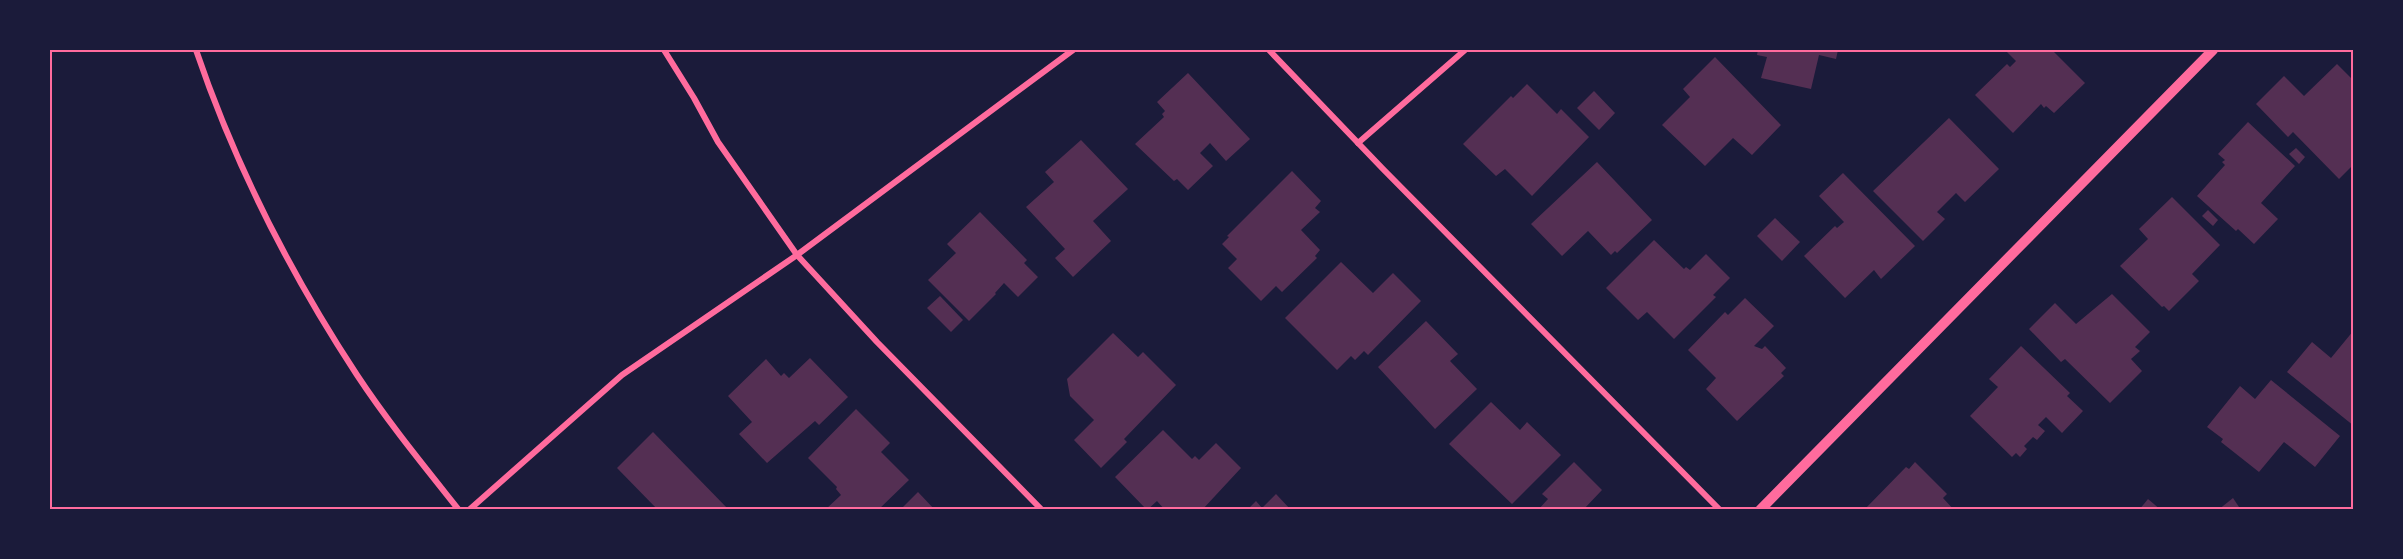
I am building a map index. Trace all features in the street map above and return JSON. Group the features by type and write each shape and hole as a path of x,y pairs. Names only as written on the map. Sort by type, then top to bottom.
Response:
{"street":[{"path":"196,50 238,159 306,295 364,385 407,445 459,510"},
{"path":"664,50 718,142 798,255 877,342 1042,510"},
{"path":"469,510 622,375 798,255 1073,50"},
{"path":"1269,50 1720,510"},
{"path":"1358,143 1465,50"},
{"path":"1760,510 2213,50"}],"building":[{"path":"1758,50 1838,50 1836,59 1819,55 1811,89 1761,78 1767,57 1757,55"},
{"path":"2005,50 2052,50 2085,83 2054,113 2041,104 2013,133 1975,95 2007,64 2010,67 2016,61"},
{"path":"1715,57 1781,125 1752,155 1733,138 1705,166 1662,125 1690,97 1683,89"},
{"path":"2337,64 2354,81 2354,164 2339,179 2293,132 2288,137 2256,104 2284,76 2304,96"},
{"path":"1188,73 1250,139 1226,161 1210,143 1200,153 1213,166 1188,190 1177,179 1174,181 1135,144 1164,117 1162,114 1165,111 1157,102"},
{"path":"1527,84 1557,114 1561,109 1589,137 1532,196 1505,169 1496,176 1463,144 1511,96 1513,98"},
{"path":"1594,91 1615,113 1599,130 1577,108"},
{"path":"1949,118 1999,169 1965,202 1956,193 1937,212 1945,219 1923,241 1873,191"},
{"path":"2248,122 2295,166 2261,203 2278,219 2254,244 2197,196 2225,165 2222,162 2225,160 2218,154"},
{"path":"1081,140 1128,189 1093,221 1111,241 1073,277 1055,258 1065,249 1026,207 1054,182 1045,172"},
{"path":"2296,148 2305,157 2299,164 2289,154"},
{"path":"1597,162 1652,220 1617,253 1615,251 1611,255 1588,231 1562,256 1531,224"},
{"path":"1292,171 1321,201 1315,208 1320,212 1301,230 1320,250 1315,256 1317,258 1282,292 1276,286 1261,301 1228,268 1237,259 1222,244 1229,237 1227,236"},
{"path":"1843,173 1915,246 1881,279 1874,270 1845,298 1804,256 1835,226 1837,228 1844,222 1819,196"},
{"path":"2172,197 2220,245 2192,274 2199,281 2169,311 2120,266 2148,239 2139,229"},
{"path":"2208,210 2218,220 2213,226 2202,216"},
{"path":"980,212 1027,260 1024,263 1038,277 1018,297 1004,283 969,321 928,280 956,253 947,244"},
{"path":"1775,218 1800,242 1782,261 1757,236"},
{"path":"1654,240 1684,269 1686,267 1690,270 1706,254 1730,278 1713,295 1716,297 1674,339 1647,312 1638,320 1606,288"},
{"path":"1341,262 1373,293 1393,273 1421,301 1368,355 1364,351 1355,360 1351,356 1337,370 1285,318"},
{"path":"2112,294 2150,332 2135,347 2140,351 2131,359 2142,371 2110,403 2065,359 2061,362 2029,329 2055,303 2076,324"},
{"path":"940,296 963,320 951,332 927,308"},
{"path":"1745,298 1774,326 1754,346 1762,349 1765,346 1786,368 1781,373 1784,376 1737,421 1706,389 1716,378 1688,350 1725,312 1728,315"},
{"path":"1426,321 1458,354 1450,361 1477,389 1435,429 1378,367"},
{"path":"2354,330 2354,426 2287,372 2312,342 2331,358"},
{"path":"1113,333 1138,357 1143,352 1176,385 1124,439 1127,442 1101,468 1074,440 1094,420 1070,396 1067,379"},
{"path":"2021,346 2070,393 2067,396 2083,411 2062,433 2046,417 2038,425 2045,431 2037,440 2033,437 2024,446 2027,449 2020,457 2016,453 2012,457 1970,416 1998,387 1989,379"},
{"path":"810,358 848,397 819,425 815,421 767,463 739,434 752,422 728,396 766,359 781,376 784,373 789,378"},
{"path":"2271,380 2340,436 2315,467 2284,442 2259,472 2221,442 2223,439 2207,427 2240,386 2255,399"},
{"path":"1491,402 1520,430 1527,422 1561,455 1512,504 1449,444"},
{"path":"856,409 890,443 881,452 909,480 878,510 825,510 841,495 837,487 808,458"},
{"path":"1163,430 1192,459 1195,456 1199,460 1216,443 1241,468 1202,510 1165,510 1157,501 1147,510 1115,477"},
{"path":"653,432 729,510 658,510 617,468"},
{"path":"1574,462 1602,490 1583,510 1538,510 1548,499 1542,494"},
{"path":"1915,462 1947,494 1943,498 1954,510 1864,510 1906,467 1909,469"},
{"path":"918,492 935,510 900,510"},
{"path":"1276,494 1291,510 1247,510 1256,501 1262,508"},
{"path":"2233,498 2241,510 2218,510"},
{"path":"2148,499 2161,510 2139,510"}]}
